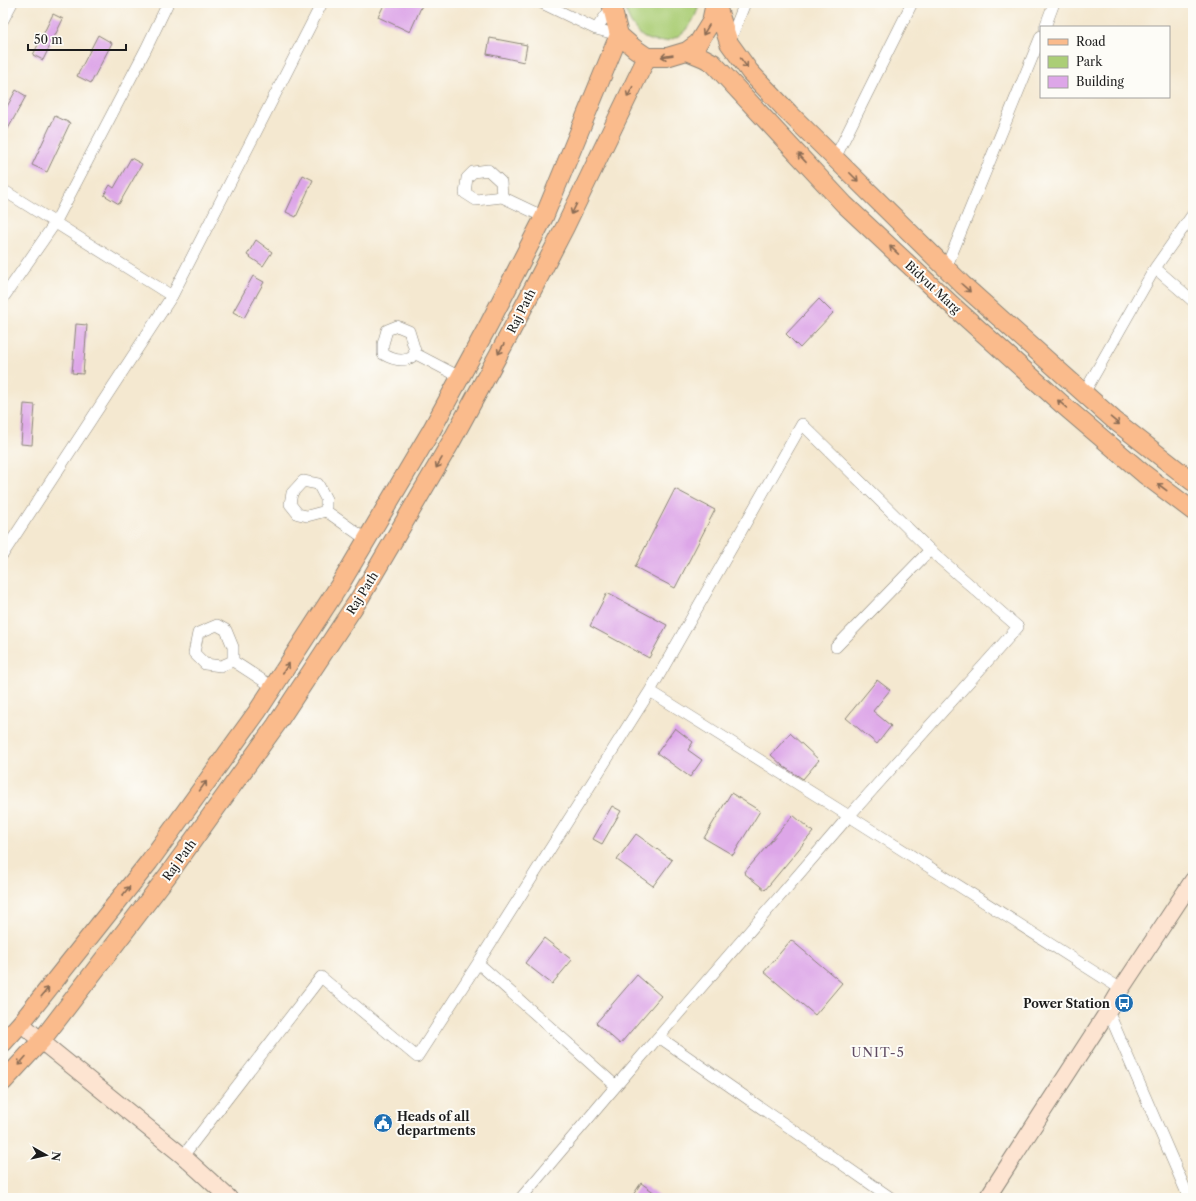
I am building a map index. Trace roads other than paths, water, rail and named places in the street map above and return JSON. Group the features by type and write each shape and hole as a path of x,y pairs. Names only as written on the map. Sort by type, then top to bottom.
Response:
{"main road":[{"name":"Bidyut Marg","path":"715,3 729,43 750,72 789,113 963,285 1114,420 1193,482"},
{"path":"613,5 619,35 647,57 667,57 687,52 698,43 711,22 715,3"},
{"name":"Raj Path","path":"3,1043 149,862 252,718 341,583 431,431 489,324 544,217 619,35"},
{"name":"Bidyut Marg","path":"687,52 713,63 844,204 954,307 1063,405 1144,474 1193,511"},
{"name":"Raj Path","path":"3,1082 40,1041 168,876 276,725 361,596 451,442 509,335 565,227 647,57"}],"street":[{"path":"3,20 12,3"},
{"path":"3,298 55,223 146,49 168,3"},
{"path":"3,554 172,296 322,3"},
{"path":"542,3 596,29 619,35"},
{"path":"729,43 745,3"},
{"path":"834,158 912,3"},
{"path":"1045,26 1054,3"},
{"path":"596,29 613,5"},
{"path":"946,268 1040,38"},
{"path":"3,190 172,296"},
{"path":"502,197 544,217"},
{"path":"1084,393 1155,268 1193,214"},
{"path":"1155,268 1193,301"},
{"path":"416,354 460,377"},
{"path":"183,1156 322,977 417,1057 650,691 802,424 930,550 1018,627 849,816 520,1198"},
{"path":"326,511 367,540"},
{"path":"836,647 930,550"},
{"path":"233,661 273,687"},
{"path":"650,691 1121,989"},
{"path":"987,1198 1193,880"},
{"path":"478,963 616,1086"},
{"path":"1108,1011 1189,1198"},
{"path":"20,1023 40,1041 183,1156 229,1198"},
{"path":"658,1037 891,1198"}],"place":[{"name":"Power Station","path":"1124,1003"},
{"name":"Heads of all departments","path":"383,1123"}],"district":[{"name":"UNIT-5","path":"878,1052"}]}
